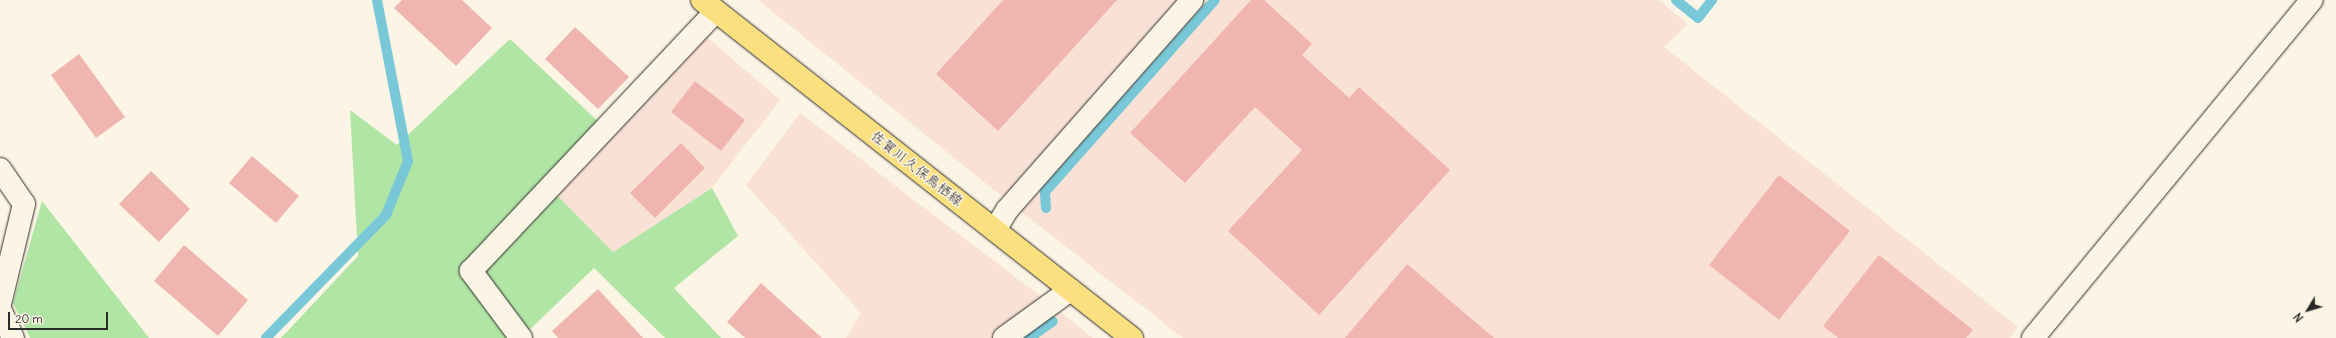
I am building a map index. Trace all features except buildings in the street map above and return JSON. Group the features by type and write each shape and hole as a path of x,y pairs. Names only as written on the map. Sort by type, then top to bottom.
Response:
{"main road":[{"name":"佐賀川久保鳥栖線","path":"709,6 1132,338"}],"street":[{"path":"995,230 1007,210 1192,0"},
{"path":"2033,338 2312,0"},
{"path":"521,338 471,271 709,6"},
{"path":"0,169 24,204 0,304"},
{"path":"1004,338 1070,290"},
{"path":"0,309 13,338"}],"shaded area":[{"path":"758,0 1659,0 1688,24 1664,47 2018,327 2010,338 1183,338 1019,210"},
{"path":"692,24 780,100 712,188 613,252 546,184"},
{"path":"800,113 1093,338 846,338 861,313 746,185"}],"green space":[{"path":"510,39 601,124 546,184 613,252 712,188 738,236 674,288 721,338 665,338 594,268 521,338 281,338 358,256 350,110 397,145"},
{"path":"42,201 149,338 30,338 13,303"}],"waterway":[{"path":"266,338 386,215 408,161 377,0"},
{"path":"1046,208 1045,192 1215,0"},
{"path":"1676,0 1698,18 1712,0"},
{"path":"1029,338 1053,321"}]}
